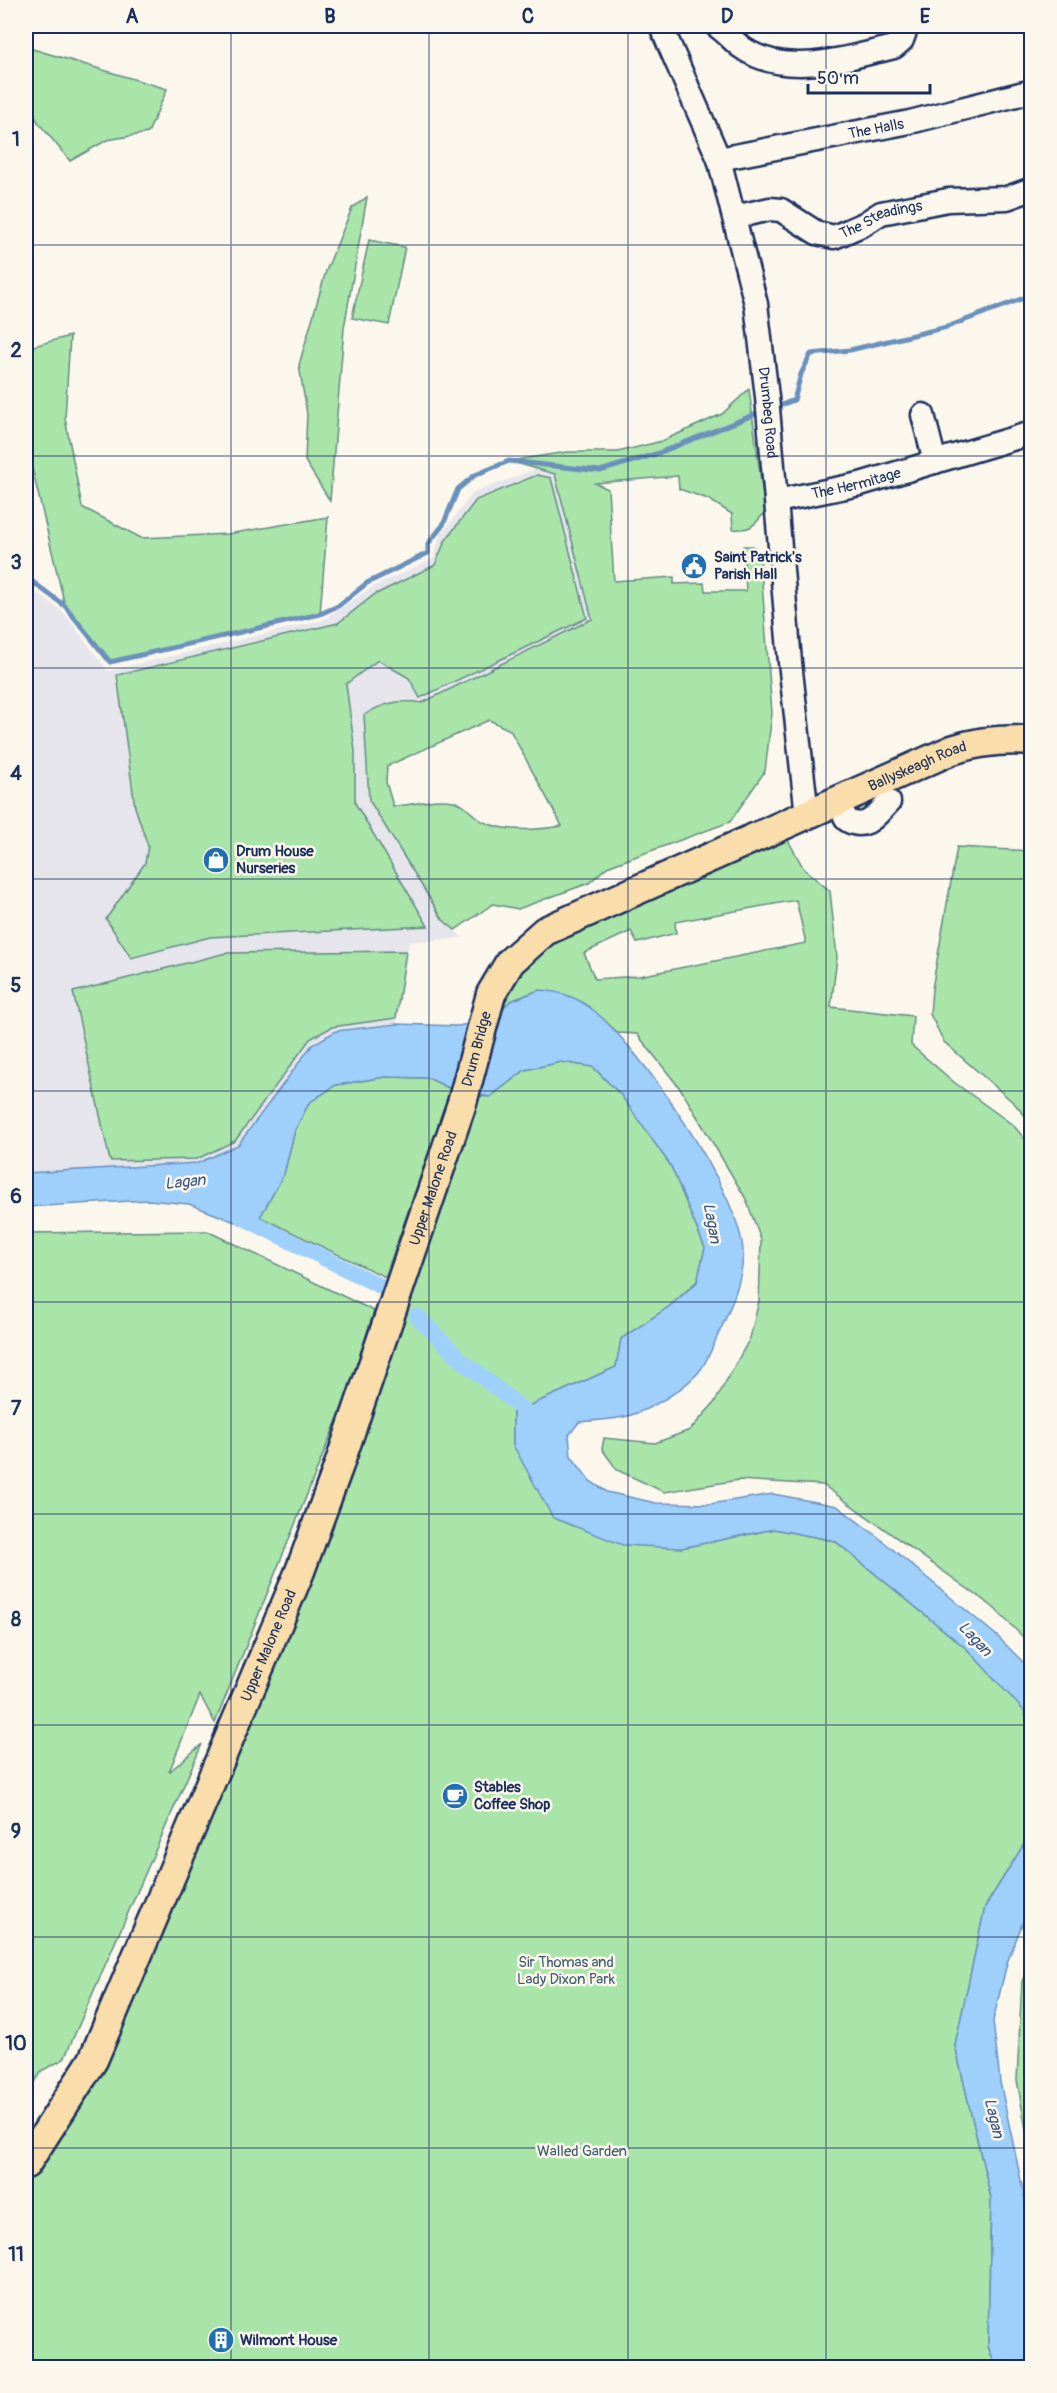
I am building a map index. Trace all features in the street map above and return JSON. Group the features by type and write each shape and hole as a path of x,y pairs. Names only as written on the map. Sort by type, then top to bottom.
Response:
{"main road":[{"name":"Ballyskeagh Road","path":"807,815 973,743 996,740 1032,741"},
{"name":"Drum Bridge","path":"462,1103 491,994 510,962 545,931 807,815"},
{"name":"Upper Malone Road","path":"26,2164 93,2060 300,1571 367,1383 462,1103"}],"street":[{"name":"Drumbeg Road","path":"663,26 718,159 756,304 770,423 789,662 807,815"},
{"path":"717,26 742,47 760,57 783,64 806,64 894,47 902,40 907,26"},
{"name":"The Halls","path":"718,159 910,122 1032,91"},
{"name":"The Steadings","path":"735,217 770,209 781,210 817,233 834,237 864,224 881,213 948,200 1007,198 1032,189"},
{"path":"923,415 935,462"},
{"name":"The Hermitage","path":"777,501 860,483 1032,433"},
{"path":"837,801 847,820 861,825 877,816 889,802"}],"shaded area":[{"name":"Drum House Nurseries","path":"536,469 555,474 593,619 422,703 404,699 369,800 443,920 463,938 409,942 397,1024 336,1031 312,1045 238,1145 198,1163 26,1173 26,584 64,613 108,671 323,620 372,587 433,559 440,536 473,493"}],"green space":[{"path":"26,47 167,89 148,133 107,140 70,161 38,122 26,97"},
{"path":"367,197 344,328 330,501 305,461 307,414 299,365 326,271 352,208"},
{"path":"369,240 405,247 389,325 352,318"},
{"path":"70,336 65,418 82,507 141,538 228,534 328,517 320,614 110,662 65,606 32,468 26,459 26,348"},
{"path":"749,389 765,512 752,526 733,529 732,514 708,499 679,489 678,476 595,483 608,489 614,581 674,577 674,584 704,583 705,591 746,591 743,546 753,546 760,557 772,713 765,771 730,822 607,867 589,883 518,909 493,904 455,930 443,920 369,800 364,715 392,703 422,703 592,619 555,474 509,461 567,452 618,452 662,441 722,414","holes":["489,720 510,730 562,826 533,829 503,828 480,820 457,802 446,800 393,806 386,782 387,766"]},
{"path":"537,475 551,478 587,618 420,698 409,678 378,660 346,684 355,751 355,803 428,926 210,937 131,958 106,919 145,863 148,846 135,807 117,675 338,623 374,595 435,565 445,541 476,500"},
{"path":"784,833 804,869 830,891 837,957 831,1007 913,1016 911,1045 955,1083 1013,1125 1031,1146 1031,1645 993,1607 823,1485 739,1480 664,1492 617,1470 602,1449 604,1438 655,1443 690,1430 714,1403 750,1338 759,1301 761,1240 746,1199 682,1091 637,1034 618,1033 589,1007 539,990 511,1001 488,1020 525,949 762,851 773,838","holes":["796,900 806,943 639,976 595,979 584,953 631,931 637,943 676,933 675,922"]},
{"path":"957,847 1031,851 1031,1123 1015,1104 944,1042 930,1014 932,989"},
{"path":"406,951 396,1018 332,1027 310,1039 235,1141 197,1159 110,1161 73,992 226,953"},
{"name":"Sir Thomas and Lady Dixon Park","path":"561,1062 593,1067 621,1095 671,1166 705,1248 697,1281 670,1306 621,1339 616,1367 513,1413 513,1445 681,1548 774,1529 835,1541 968,1650 1025,1711 1032,1737 1029,1836 985,1907 955,2045 991,2198 988,2346 996,2367 26,2368 26,2181 40,2163 101,2064 478,1096 490,1097 525,1070"},
{"path":"385,1077 428,1078 451,1089 385,1277 260,1217 284,1174 295,1130 309,1103 336,1085"},
{"path":"207,1231 374,1311 347,1395 215,1723 200,1695 169,1772 202,1744 64,2059 43,2070 26,2093 26,1233"},
{"path":"1031,1960 1031,2157 1017,2080 1022,1981"}],"water":[{"name":"Lagan","path":"539,990 565,995 589,1007 609,1025 659,1085 708,1161 726,1197 739,1230 743,1255 738,1285 731,1305 707,1359 698,1373 675,1393 637,1413 579,1422 569,1435 571,1456 590,1481 607,1492 656,1503 710,1504 773,1494 837,1506 997,1636 1031,1670 1031,1737 1024,1711 968,1650 835,1541 774,1529 681,1548 623,1545 553,1518 513,1445 513,1413 616,1367 621,1339 670,1306 697,1282 705,1248 671,1166 621,1095 593,1067 561,1062 525,1070 490,1097 451,1089 428,1078 385,1077 336,1085 309,1103 295,1130 284,1174 260,1217 235,1222 189,1204 149,1200 26,1207 26,1173 198,1163 238,1145 312,1045 336,1031 397,1024 458,1026 488,1020 511,1001"},
{"name":"Lagan","path":"1031,1812 1031,1901 1007,1963 993,2021 1000,2082 1027,2209 1032,2278 1031,2367 996,2367 988,2346 991,2198 955,2045 985,1907 1029,1836"}],"waterway":[{"path":"773,408 794,400 801,374 811,354 850,350 947,327 1032,295"},
{"path":"26,577 65,606 110,662 320,614 338,606 367,583 428,553 428,544 443,525 458,489 475,475 509,461 600,471 656,454 761,412"},
{"path":"229,1206 242,1217 382,1287"},
{"path":"417,1316 461,1360 540,1423"}],"place":[{"name":"Saint Patrick's Parish Hall","path":"694,566"},
{"name":"Drum House Nurseries","path":"216,860"},
{"name":"Stables Coffee Shop","path":"455,1796"},
{"name":"Wilmont House","path":"221,2340"}],"park label":[{"name":"Walled Garden","path":"582,2151"}]}
